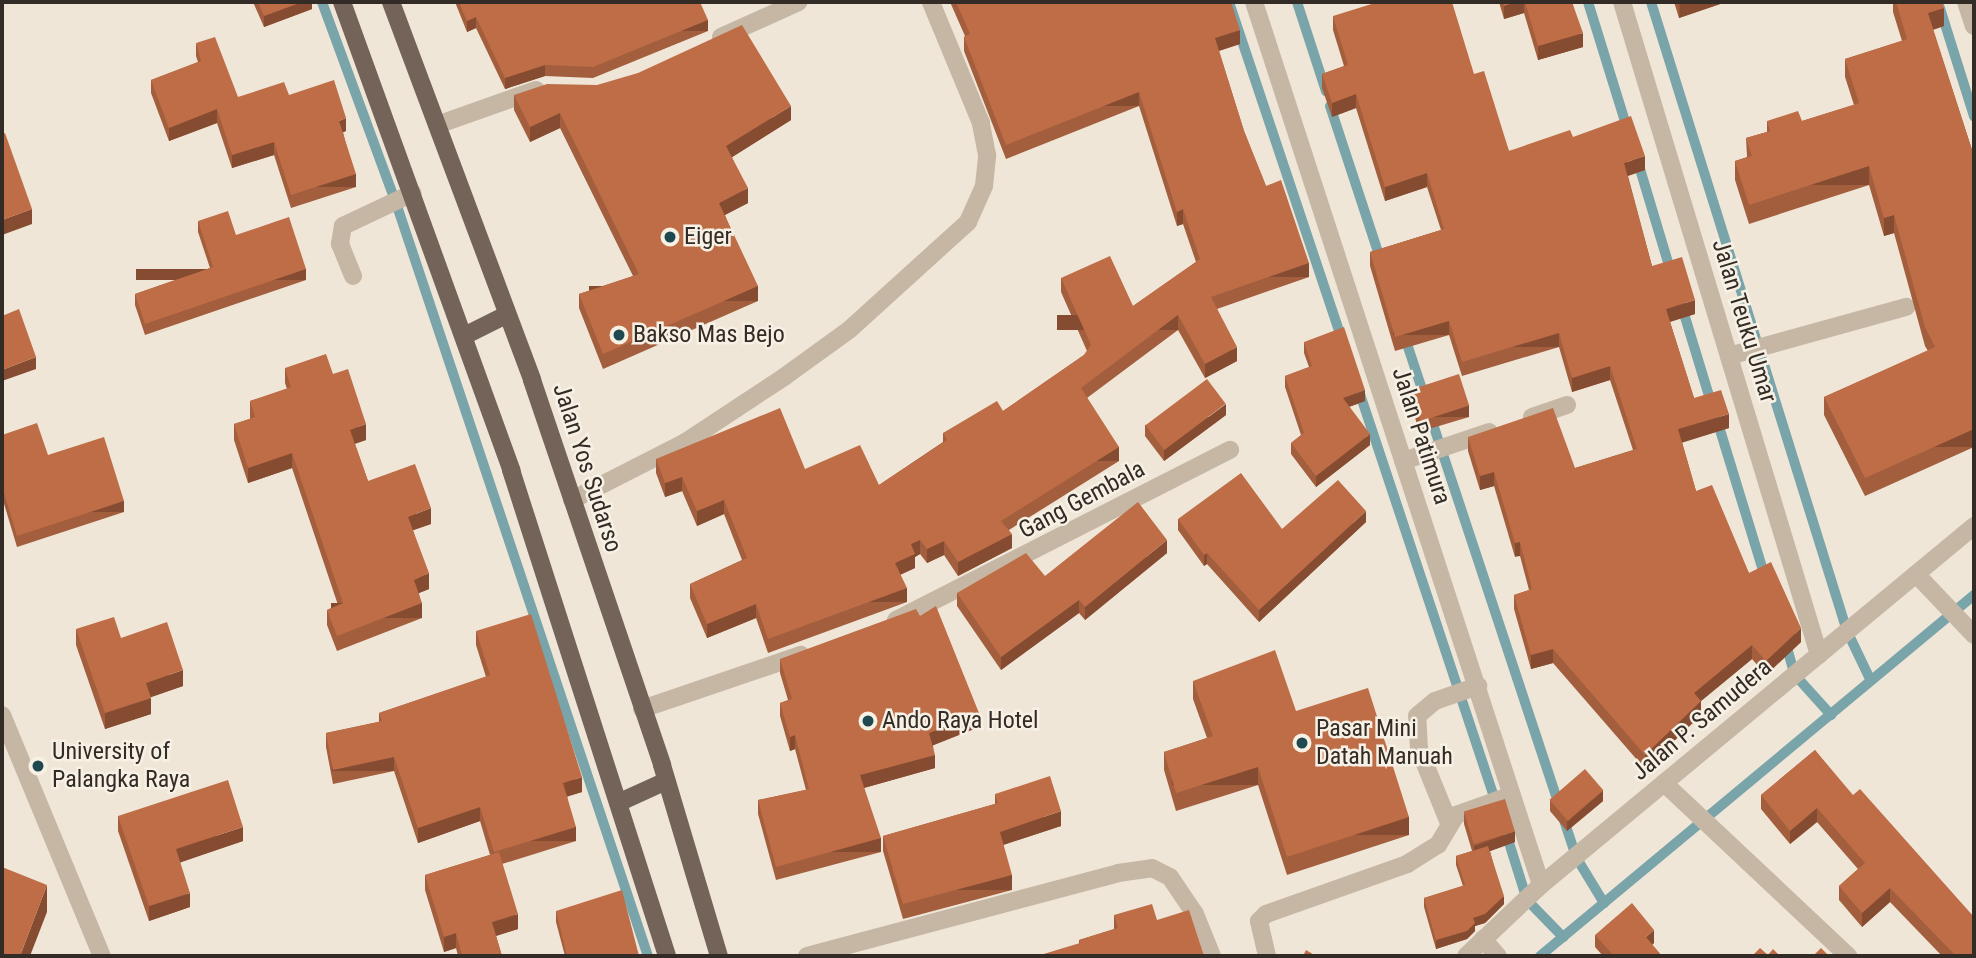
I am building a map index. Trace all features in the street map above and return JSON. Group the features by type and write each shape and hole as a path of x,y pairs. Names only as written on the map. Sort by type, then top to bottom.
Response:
{"main road":[{"path":"342,2 464,336 620,802 667,956"},
{"name":"Jalan Yos Sudarso","path":"391,2 572,500 666,781 719,956"},
{"path":"464,336 506,315"},
{"path":"620,802 666,781"}],"street":[{"path":"704,45 799,2"},
{"path":"572,500 684,443 783,377 849,330 968,222 984,186 987,155 981,123 931,2"},
{"name":"Jalan Patimura","path":"1254,2 1541,885"},
{"name":"Jalan Teuku Umar","path":"1622,2 1819,655"},
{"path":"1966,2 1974,26"},
{"path":"437,125 554,86"},
{"path":"353,276 340,244 343,226 414,193"},
{"path":"1728,356 1906,307"},
{"path":"1403,461 1567,405"},
{"name":"Gang Gembala","path":"880,626 965,589 1230,450"},
{"name":"Jalan P. Samudera","path":"1466,956 1541,885 1974,526"},
{"path":"1916,574 1974,635"},
{"path":"642,709 821,647"},
{"path":"1449,823 1419,749 1417,716 1435,701 1478,686"},
{"path":"2,715 102,956"},
{"path":"1664,783 1848,956"},
{"path":"1267,956 1259,921 1266,914 1408,864 1438,845 1449,823 1456,816 1512,795"},
{"path":"807,956 863,949 1118,873 1152,868 1170,877 1195,914 1212,956"},
{"path":"1483,939 1498,956"}],"building":[{"path":"258,2 302,2 264,16"},
{"path":"459,2 700,2 708,20 593,67 545,65 505,78 476,17 467,21"},
{"path":"956,2 1231,2 1240,30 1215,38 1244,131 1266,186 1281,180 1309,263 1211,297 1237,347 1205,364 1178,315 1081,388 1119,447 1001,521 1012,534 958,562 944,541 927,549 920,540 911,544 915,554 895,563 907,588 768,639 756,604 707,624 690,584 747,558 724,500 697,511 682,477 665,483 656,459 780,408 805,469 860,445 879,485 947,440 943,433 997,401 1003,411 1084,355 1091,345 1061,278 1110,256 1133,306 1200,259 1183,209 1177,212 1139,92 1006,145 964,37 970,34"},
{"path":"1378,2 1452,2 1474,74 1484,71 1509,151 1570,130 1573,137 1631,116 1645,156 1624,163 1652,266 1682,257 1695,300 1666,309 1694,398 1721,390 1729,414 1678,429 1696,491 1712,485 1749,573 1771,562 1801,628 1766,661 1752,645 1694,693 1701,701 1645,755 1553,649 1531,655 1514,595 1532,589 1520,542 1515,543 1494,472 1480,476 1468,437 1553,408 1575,468 1637,449 1610,366 1572,378 1559,333 1462,362 1449,321 1395,337 1370,252 1444,229 1427,173 1385,187 1356,94 1332,103 1322,74 1348,65 1333,16"},
{"path":"1525,2 1572,2 1583,33 1538,46"},
{"path":"1896,2 1942,2 1944,8 1928,13 1974,156 1974,429 1865,478 1824,397 1935,347 1925,327 1894,215 1884,218 1869,166 1749,205 1735,161 1752,156 1746,138 1770,131 1767,121 1798,111 1802,121 1859,103 1845,59 1907,39"},
{"path":"742,25 791,106 726,146 748,188 719,203 758,286 603,354 579,294 639,274 560,113 530,127 514,95 547,84 597,85 638,73"},
{"path":"215,37 238,97 284,82 289,95 334,80 346,118 339,121 356,174 291,195 274,142 232,155 217,109 169,128 151,80 201,61 196,43"},
{"path":"5,133 32,209 2,220 2,134"},
{"path":"228,211 236,235 289,217 306,269 145,324 135,294 213,267 198,221"},
{"path":"19,309 36,357 2,370 2,316"},
{"path":"1344,327 1365,390 1343,398 1370,434 1316,476 1291,443 1304,433 1285,376 1312,366 1304,342"},
{"path":"326,354 333,374 348,369 366,424 350,430 368,481 415,464 431,508 408,517 429,573 414,580 422,603 337,636 327,610 343,603 292,453 248,468 234,424 255,417 250,401 291,387 285,368"},
{"path":"1459,374 1469,405 1421,421 1410,390"},
{"path":"1207,379 1226,404 1164,450 1146,425"},
{"path":"37,423 48,455 104,437 124,501 17,536 2,486 2,435"},
{"path":"1241,473 1282,529 1338,480 1366,511 1259,610 1207,553 1204,555 1178,519"},
{"path":"1138,502 1167,540 1085,607 1079,600 1001,657 957,593 1026,553 1045,576"},
{"path":"936,606 979,713 929,733 935,755 860,775 881,838 776,867 758,800 809,789 795,735 790,737 780,703 792,699 780,659 916,609 920,616"},
{"path":"531,614 582,777 563,783 576,827 494,852 480,807 418,828 394,757 333,770 326,733 382,721 379,713 490,675 476,631"},
{"path":"114,617 121,638 167,622 183,670 146,683 151,698 105,713 76,629"},
{"path":"1275,650 1296,711 1368,688 1409,817 1287,857 1258,767 1176,793 1164,752 1213,736 1193,681"},
{"path":"1815,750 1853,795 1860,789 1974,917 1974,956 1956,956 1890,888 1862,913 1839,886 1865,863 1817,808 1790,831 1761,795"},
{"path":"1585,769 1603,790 1568,821 1550,800"},
{"path":"1050,776 1061,811 1000,832 1012,875 903,904 883,836 998,803 995,794"},
{"path":"228,780 243,827 176,849 190,893 149,906 118,816"},
{"path":"1505,799 1515,832 1474,844 1464,812"},
{"path":"1488,846 1504,896 1485,914 1473,918 1475,923 1467,931 1436,940 1424,898 1465,885 1456,856"},
{"path":"499,852 518,914 492,922 502,956 462,956 456,933 444,937 425,875"},
{"path":"2,867 47,885 20,956 2,956"},
{"path":"622,890 639,956 567,956 556,911"},
{"path":"1632,903 1654,930 1646,937 1662,956 1614,956 1595,935"},
{"path":"1152,904 1157,920 1189,910 1204,956 1037,956 1118,928 1114,915"},
{"path":"1760,948 1768,955 1773,949 1780,956 1752,956"},
{"path":"1821,948 1829,956 1813,956"},
{"path":"1306,950 1316,956 1303,956"}],"waterway":[{"path":"322,2 395,200 648,956"},
{"path":"1229,2 1342,340"},
{"path":"1297,2 1326,91"},
{"path":"1588,2 1627,128"},
{"path":"1651,2 1847,631 1871,681"},
{"path":"1938,2 1974,116"},
{"path":"1330,106 1381,261"},
{"path":"1637,159 1671,272"},
{"path":"1682,307 1712,406"},
{"path":"1404,335 1425,398"},
{"path":"1359,391 1497,805"},
{"path":"1430,415 1576,857 1604,903"},
{"path":"1717,420 1765,577"},
{"path":"1540,956 1974,595"},
{"path":"1785,641 1795,675 1831,715"},
{"path":"1506,833 1527,900 1563,937"}],"place":[{"name":"Eiger","path":"670,237"},
{"name":"Bakso Mas Bejo","path":"619,335"},
{"name":"Ando Raya Hotel","path":"868,721"},
{"name":"Pasar Mini Datah Manuah","path":"1302,743"},
{"name":"University of Palangka Raya","path":"38,766"}]}
